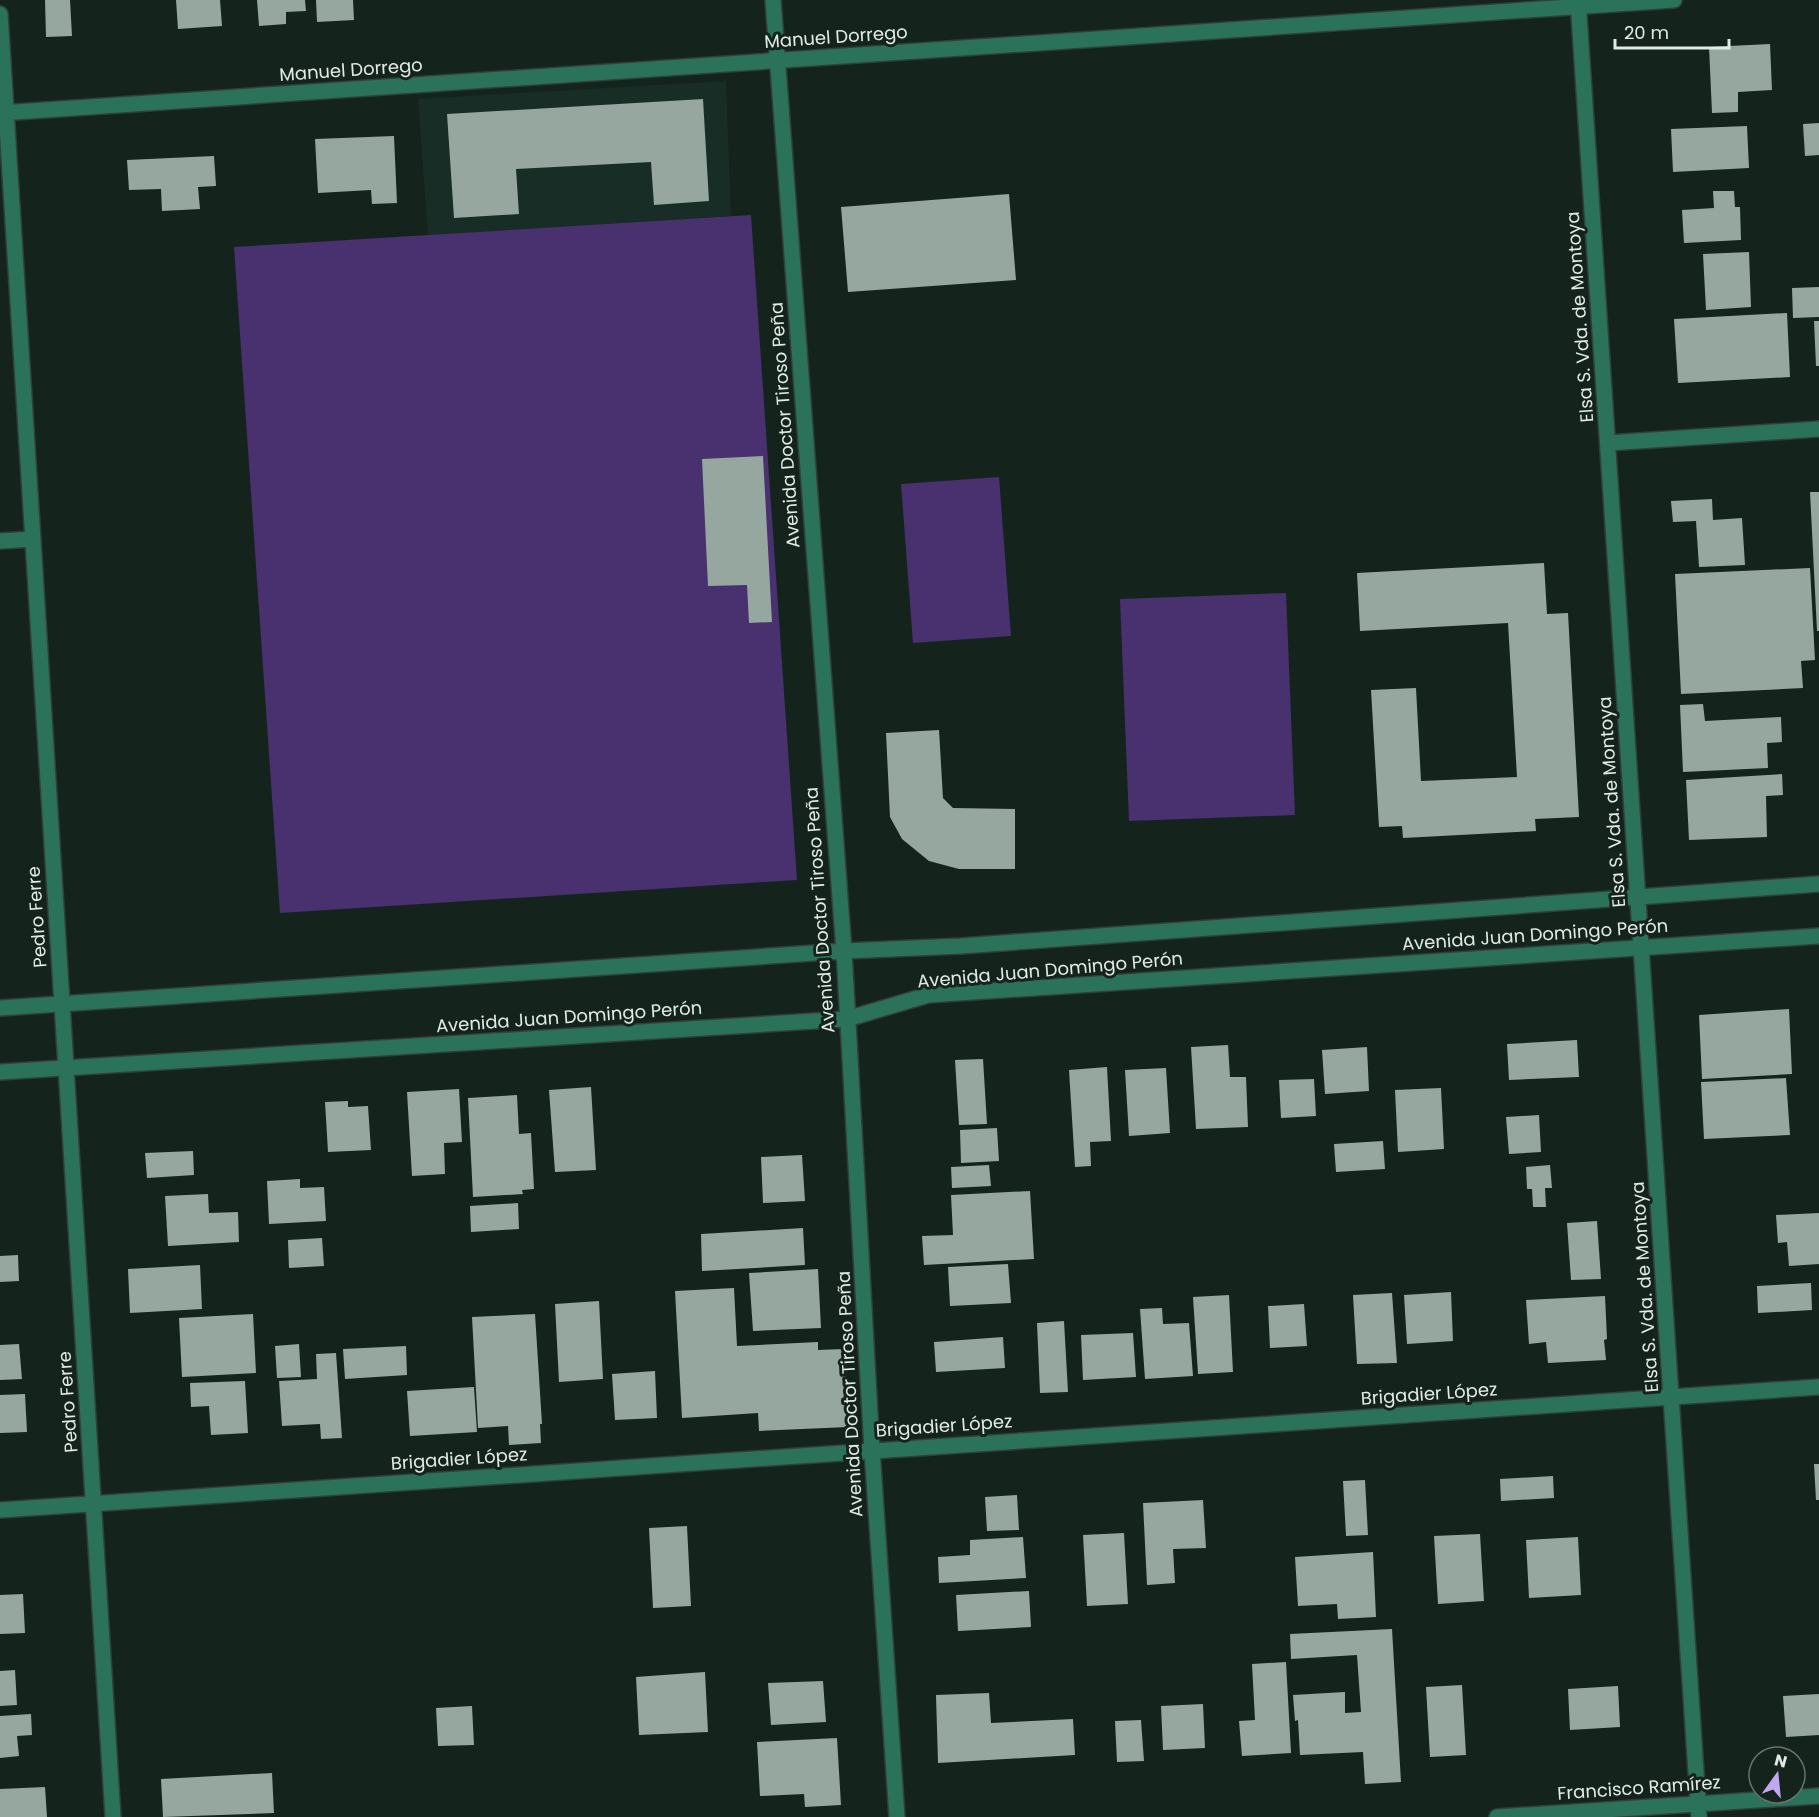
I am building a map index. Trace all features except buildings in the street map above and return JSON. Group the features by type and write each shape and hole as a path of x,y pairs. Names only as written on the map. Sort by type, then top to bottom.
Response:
{"street":[{"name":"Avenida Doctor Tiroso Peña","path":"773,0 844,951 872,1450 897,1817"},
{"name":"Manuel Dorrego","path":"3,113 1579,3 1674,0"},
{"name":"Elsa S. Vda. de Montoya","path":"1579,3 1699,1810"},
{"name":"Pedro Ferre","path":"0,14 3,113 33,539 113,1817"},
{"path":"1608,443 1819,429"},
{"path":"0,541 33,539"},
{"name":"Avenida Juan Domingo Perón","path":"0,1008 844,951 961,946 1819,884"},
{"name":"Avenida Juan Domingo Perón","path":"0,1072 847,1019 928,995 1819,936"},
{"name":"Brigadier López","path":"0,1510 1819,1387"},
{"name":"Francisco Ramírez","path":"1497,1817 1699,1810 1819,1796"}],"shaded area":[{"path":"726,81 731,216 428,235 418,99"},
{"path":"751,215 797,880 280,913 234,247"},
{"path":"999,477 1011,636 913,643 901,484"},
{"path":"1286,593 1295,815 1129,821 1120,599"}]}
